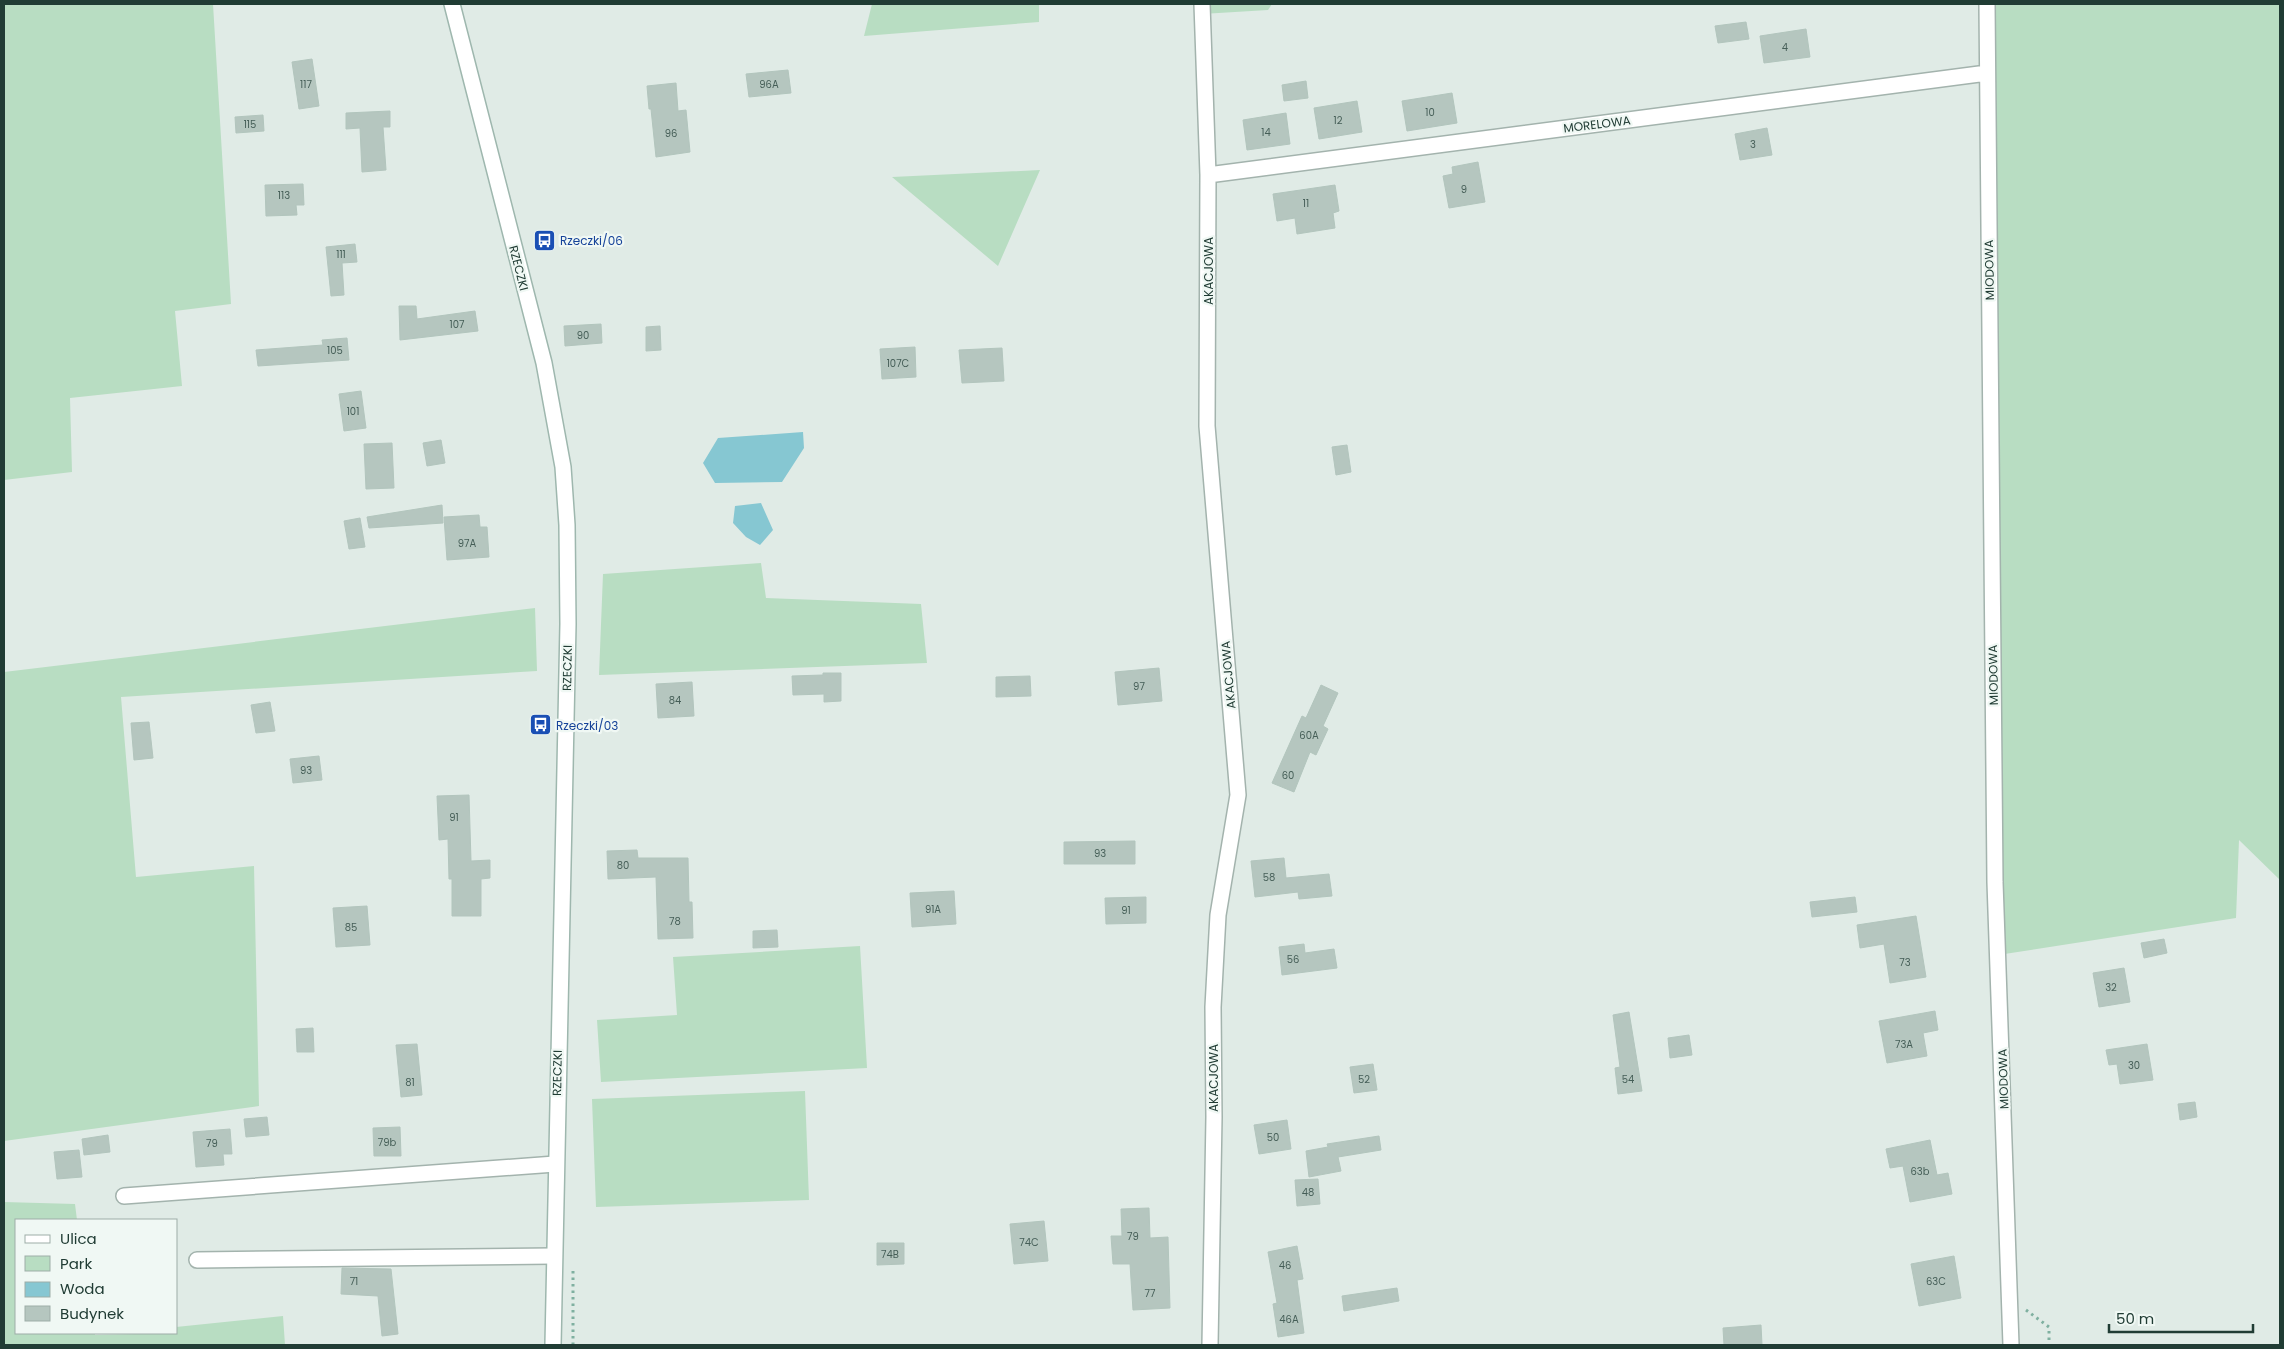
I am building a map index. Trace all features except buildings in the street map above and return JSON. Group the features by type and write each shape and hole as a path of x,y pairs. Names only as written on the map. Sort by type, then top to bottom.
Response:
{"street":[{"name":"RZECZKI","path":"452,4 544,363 563,467 567,525 568,624 553,1256 553,1345"},
{"name":"AKACJOWA","path":"1202,4 1208,175 1208,426 1238,795 1218,916 1213,1007 1214,1117 1210,1345"},
{"name":"MIODOWA","path":"1987,4 1995,882 2012,1345"},
{"name":"MORELOWA","path":"1208,175 1987,73"},
{"path":"124,1196 555,1164"},
{"path":"197,1260 553,1256"}],"green space":[{"path":"4,4 213,4 231,304 175,311 182,386 70,398 72,472 4,480"},
{"path":"872,4 1039,4 1039,22 864,36"},
{"path":"1202,4 1272,4 1268,10 1202,14"},
{"path":"1987,4 2280,4 2280,880 2239,840 2236,918 1998,955"},
{"path":"1040,170 998,266 892,177"},
{"path":"761,563 766,598 921,604 927,663 599,675 603,574"},
{"path":"535,608 537,671 121,697 136,877 254,866 259,1106 4,1141 4,672"},
{"path":"860,946 867,1068 601,1082 597,1020 677,1015 673,957"},
{"path":"805,1091 809,1200 596,1207 592,1099"},
{"path":"4,1202 75,1204 77,1219 15,1219 15,1334 178,1334 178,1327 283,1316 285,1345 4,1345"}],"water":[{"path":"803,432 804,448 782,482 715,483 703,463 718,438"},
{"path":"761,503 773,530 760,545 746,537 733,523 735,506"}],"place":[{"name":"Rzeczki/06","path":"544,240"},
{"name":"Rzeczki/03","path":"540,725"}]}
